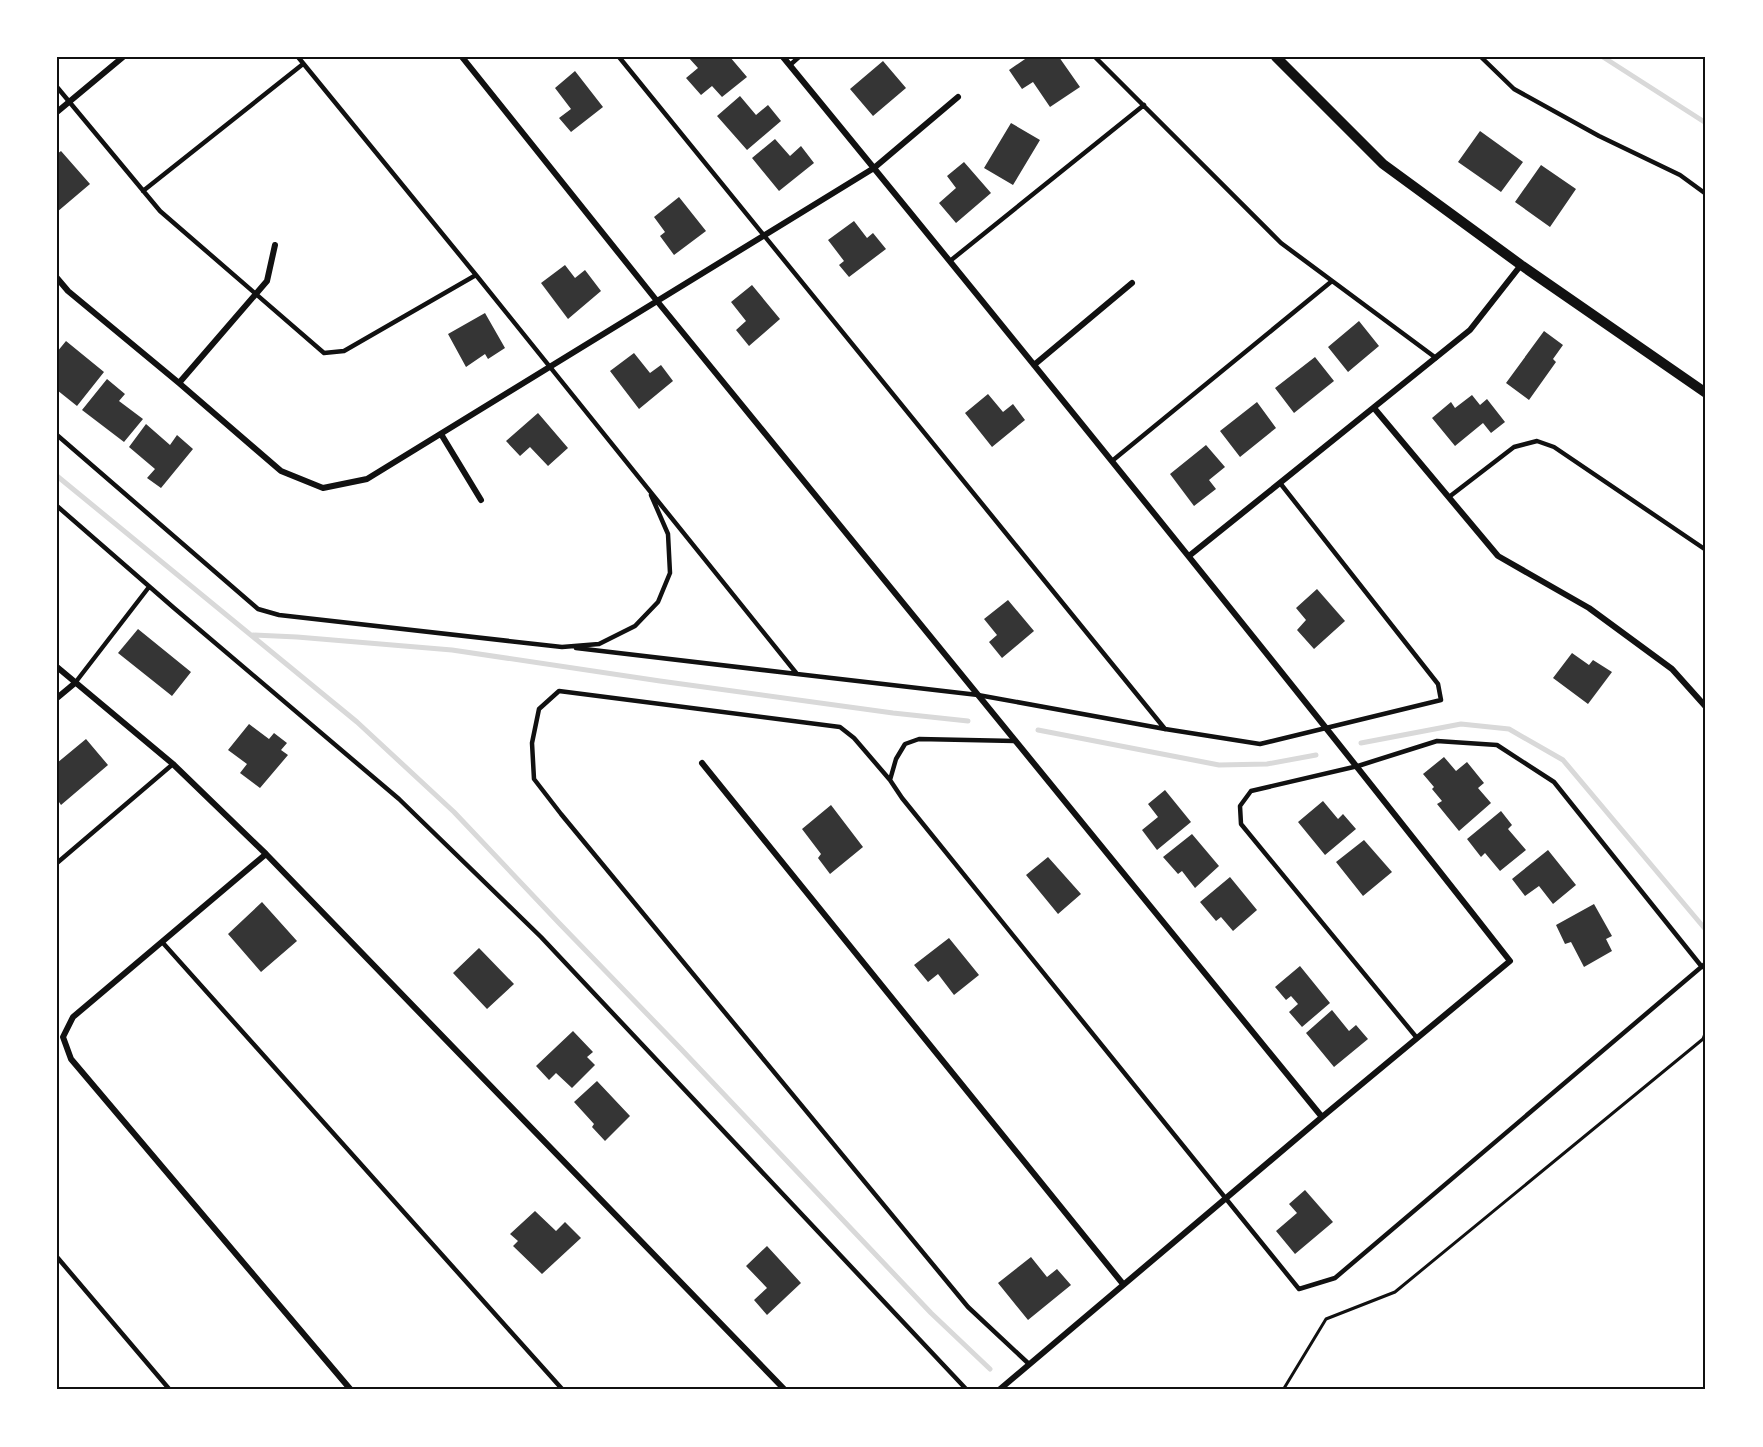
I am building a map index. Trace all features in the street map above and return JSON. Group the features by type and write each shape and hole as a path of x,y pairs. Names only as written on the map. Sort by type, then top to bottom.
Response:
{"street":[{"path":"57,112 123,57"},
{"path":"462,57 657,301 1322,1117"},
{"path":"783,57 1358,766 1510,961 999,1390"},
{"path":"1276,57 1383,164 1521,265 1706,393"},
{"path":"57,278 68,291 281,471 323,488 367,479 550,368 874,168 958,97"},
{"path":"179,383 267,281 275,245"},
{"path":"1189,556 1470,330 1521,265"},
{"path":"1034,365 1132,283"},
{"path":"1374,408 1498,556 1590,608 1672,669 1706,707"},
{"path":"441,434 481,500"},
{"path":"57,668 173,764 266,854 785,1390"},
{"path":"57,698 75,683"},
{"path":"702,763 1123,1284"},
{"path":"266,854 73,1017 63,1037 70,1059 351,1390"}],"lane":[{"path":"298,57 476,274 797,674"},
{"path":"620,57 1165,729"},
{"path":"790,65 799,57"},
{"path":"1095,57 1281,243 1436,358"},
{"path":"1481,57 1515,89 1599,136 1680,175 1706,194"},
{"path":"143,191 303,64"},
{"path":"57,87 160,211 324,353 344,351 476,274"},
{"path":"950,261 1144,105"},
{"path":"1112,461 1332,281"},
{"path":"57,435 258,609 279,615 978,695 1260,744 1442,700 1438,684 1280,483"},
{"path":"1449,497 1515,447 1538,441 1554,447 1706,550"},
{"path":"561,647 599,644 635,626 658,602 670,573 668,534 647,488"},
{"path":"57,506 399,799 541,937 967,1390"},
{"path":"75,683 149,587"},
{"path":"1029,1364 968,1307 534,779 532,743 539,709 559,691 840,727 854,738 1299,1289 1335,1278 1704,965 1554,782 1497,745 1437,741 1358,766 1251,792 1240,806 1241,824 1417,1038"},
{"path":"890,780 896,759 905,744 919,739 1015,741"},
{"path":"57,863 173,764"},
{"path":"163,943 563,1390"},
{"path":"57,1257 170,1390"}],"path":[{"path":"1283,1390 1326,1319 1395,1292 1703,1039 1706,1031"}],"building":[{"path":"688,57 730,57 747,77 722,97 712,86 701,95 686,78 698,68"},
{"path":"1028,57 1059,57 1080,87 1050,107 1033,82 1022,89 1009,70"},
{"path":"883,61 906,88 873,116 850,89"},
{"path":"575,71 603,107 571,132 559,118 571,109 555,88"},
{"path":"740,96 756,115 768,105 781,121 747,150 717,116"},
{"path":"1011,123 1040,140 1013,185 984,168"},
{"path":"1480,131 1523,162 1501,192 1458,162"},
{"path":"775,139 790,156 801,146 814,163 779,191 752,158"},
{"path":"61,151 90,184 57,212 57,154"},
{"path":"964,162 991,193 956,223 939,203 956,188 947,176"},
{"path":"1541,165 1576,189 1550,227 1515,202"},
{"path":"679,197 706,231 674,255 660,236 665,232 654,217"},
{"path":"854,221 867,238 873,233 886,249 849,277 839,265 844,261 828,240"},
{"path":"565,265 575,278 585,270 601,291 568,319 541,283"},
{"path":"752,285 780,319 749,346 736,330 746,321 731,302"},
{"path":"485,313 505,348 488,359 485,354 466,367 448,334"},
{"path":"1359,321 1379,346 1348,372 1328,347"},
{"path":"1544,331 1563,345 1553,359 1556,362 1529,400 1506,383"},
{"path":"66,341 104,372 77,406 57,390 57,352"},
{"path":"634,353 650,373 661,365 673,381 639,409 610,371"},
{"path":"1315,357 1334,381 1294,413 1275,388"},
{"path":"107,379 125,394 119,401 143,419 124,442 82,410"},
{"path":"988,394 1003,412 1013,404 1025,420 992,447 965,413"},
{"path":"1472,395 1480,405 1487,399 1505,422 1491,433 1483,423 1455,446 1432,418 1451,402 1455,408"},
{"path":"1257,402 1276,428 1240,457 1220,431"},
{"path":"538,413 568,448 548,466 530,447 520,456 506,441"},
{"path":"146,424 170,445 177,435 193,449 161,488 147,478 155,469 129,447"},
{"path":"1206,445 1225,467 1209,480 1216,489 1194,506 1170,474"},
{"path":"1317,589 1345,621 1314,649 1297,630 1306,620 1296,608"},
{"path":"1008,600 1034,631 1002,658 989,642 997,635 984,619"},
{"path":"138,629 191,672 172,696 118,653"},
{"path":"1572,653 1589,665 1593,660 1612,672 1588,704 1553,678"},
{"path":"249,724 269,739 274,733 287,743 281,750 288,755 260,788 240,773 247,764 228,750"},
{"path":"86,739 108,765 61,805 57,799 57,763"},
{"path":"1444,757 1456,771 1467,762 1484,783 1478,788 1491,803 1459,831 1437,804 1442,801 1423,774"},
{"path":"1165,790 1191,822 1157,850 1142,830 1158,817 1148,804"},
{"path":"1323,801 1338,819 1343,814 1356,829 1325,855 1298,822"},
{"path":"831,805 863,847 830,874 818,858 821,854 802,829"},
{"path":"1501,811 1512,825 1508,829 1526,850 1500,871 1485,853 1481,857 1467,839"},
{"path":"1192,834 1219,866 1195,888 1182,871 1178,874 1163,857"},
{"path":"1364,840 1392,872 1363,896 1336,862"},
{"path":"1548,850 1576,885 1553,904 1539,886 1525,896 1512,879"},
{"path":"1048,857 1081,894 1058,914 1026,875"},
{"path":"1230,877 1257,910 1233,931 1221,917 1216,921 1200,902"},
{"path":"262,902 297,941 261,972 228,934"},
{"path":"1594,904 1612,936 1606,939 1612,951 1584,967 1571,942 1565,944 1556,925"},
{"path":"949,938 979,975 954,995 938,974 928,982 914,965"},
{"path":"479,948 514,984 487,1009 453,973"},
{"path":"1300,966 1330,1003 1302,1027 1289,1012 1298,1004 1291,996 1286,1000 1275,987"},
{"path":"1332,1010 1349,1031 1356,1025 1368,1039 1334,1067 1306,1033"},
{"path":"573,1031 593,1052 587,1057 595,1065 572,1088 556,1073 549,1080 536,1066"},
{"path":"597,1081 630,1116 605,1141 592,1127 594,1124 574,1102"},
{"path":"1305,1190 1333,1222 1295,1254 1276,1231 1297,1213 1289,1204"},
{"path":"535,1211 556,1231 565,1222 581,1238 542,1274 513,1246 518,1241 510,1234"},
{"path":"767,1246 801,1283 767,1315 754,1300 767,1288 746,1266"},
{"path":"1031,1257 1047,1277 1057,1269 1071,1285 1028,1320 998,1283"}],"waterway":[{"path":"1603,57 1706,123"},
{"path":"57,476 357,722 454,812 931,1313 990,1369"},
{"path":"253,635 452,650 660,681 968,721"},
{"path":"1361,743 1461,724 1509,729 1563,760 1706,930"},
{"path":"1038,730 1219,765 1267,764 1316,755"}]}
